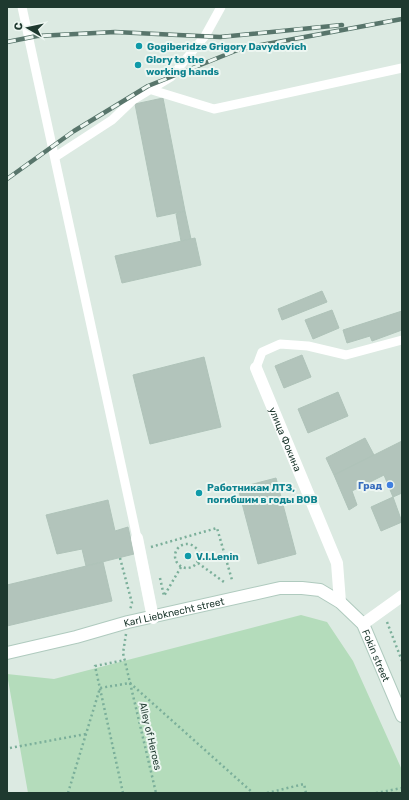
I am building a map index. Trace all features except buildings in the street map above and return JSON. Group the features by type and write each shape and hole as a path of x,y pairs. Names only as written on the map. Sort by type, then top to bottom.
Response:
{"street":[{"name":"улица Фокина","path":"256,368 337,563 340,602"},
{"path":"137,538 154,618"},
{"name":"Karl Liebknecht street","path":"7,653 76,637 128,622 154,618 280,588 320,590 340,602"},
{"path":"363,624 402,596"},
{"name":"Fokin street","path":"340,602 363,624 402,716"}],"lane":[{"path":"55,157 112,120 133,100 152,90 171,77 205,36 221,7"},
{"path":"23,11 137,538"},
{"path":"152,90 214,109 402,68"},
{"path":"256,368 262,352 280,344 308,346 346,355 402,340"}],"path":[{"path":"153,552 151,545 217,528 232,580"},
{"path":"184,537 186,544"},
{"path":"186,544 195,546 198,550 200,558 198,563 190,569 181,567 175,559 175,554 181,546 186,544"},
{"path":"198,563 224,582"},
{"path":"159,574 164,596 181,567"},
{"path":"382,609 402,661"},
{"path":"123,793 95,666 125,660"},
{"path":"100,688 130,683 253,793"},
{"name":"Alley of Heroes","path":"130,683 156,793"},
{"path":"68,793 100,688"},
{"path":"10,748 86,734"},
{"path":"266,793 304,784 306,793"},
{"path":"376,793 402,788"}],"green space":[{"path":"301,615 327,622 353,661 402,770 402,793 28,793 7,674 54,679"}],"railway":[{"path":"7,179 74,131 148,86 240,49 402,19"},
{"path":"7,42 37,36 115,32 220,37 342,25"}],"place":[{"name":"Gogiberidze Grigory Davydovich","path":"139,46"},
{"name":"Glory to the working hands","path":"138,65"},
{"name":"Град","path":"390,485"},
{"name":"Работникам ЛТЗ, погибшим в годы ВОВ","path":"199,493"},
{"name":"V.I.Lenin","path":"188,556"}]}
